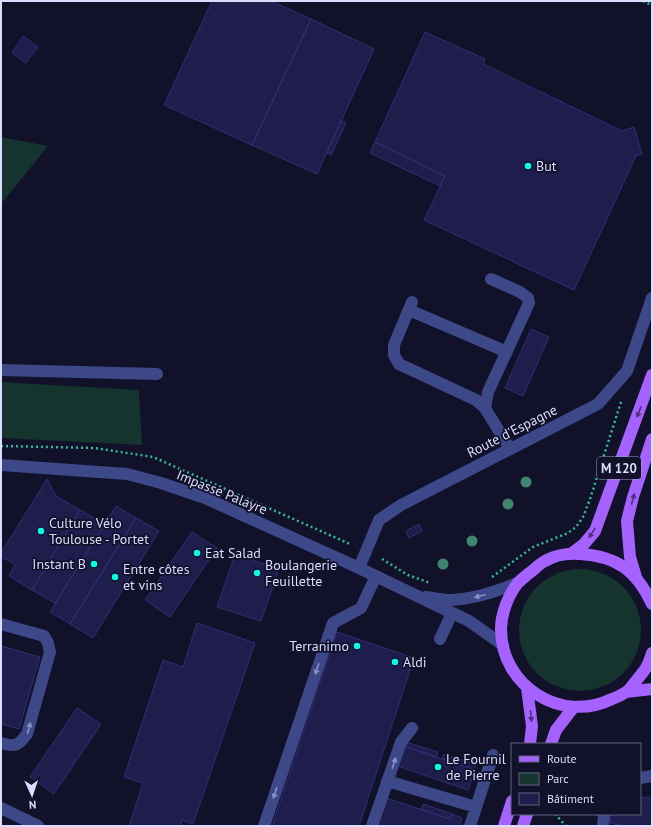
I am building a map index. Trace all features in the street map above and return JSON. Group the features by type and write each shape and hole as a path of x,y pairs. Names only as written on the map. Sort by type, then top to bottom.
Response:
{"main road":[{"name":"M 120","path":"572,553 584,544 595,531 652,375"},
{"name":"M 120","path":"636,578 630,557 627,521 633,497 652,439"},
{"path":"652,604 645,588 623,566 608,558 572,553 546,560 517,583 506,603 501,628 502,645 513,672 527,688 550,702 573,708 600,705 626,692 652,689"},
{"path":"626,692 649,666 652,653"},
{"path":"527,688 532,726 530,743"},
{"path":"551,743 556,730 573,708"},
{"path":"504,826 511,803"},
{"path":"523,826 527,815"}],"street":[{"path":"485,408 488,392 529,303 528,298 520,292 491,279"},
{"name":"Route d'Espagne","path":"359,568 379,520 401,505 598,404 627,371 652,298"},
{"path":"507,352 411,306 394,345 394,355 398,364 476,400 485,408 510,448"},
{"path":"1,370 157,374"},
{"name":"Impasse Palayre","path":"1,466 38,467 127,474 161,483 205,498 359,568 469,621 502,645"},
{"path":"264,826 333,623 361,608 376,576"},
{"name":"Impasse Palayre","path":"418,596 450,600 472,598 497,591 517,583"},
{"path":"440,639 452,613"},
{"path":"1,624 44,636 48,643 50,652 27,734 20,744 12,746 1,743"},
{"path":"372,826 401,742 412,728"},
{"path":"470,826 493,755"},
{"path":"641,778 652,776"},
{"path":"387,781 476,807"},
{"path":"1,808 16,821 38,826"},
{"path":"603,826 604,815"}],"path":[{"path":"643,1 652,5"},
{"path":"489,579 533,547 568,534 576,527 583,517 590,499 624,395"},
{"path":"382,559 408,575 434,585"},
{"path":"556,815 566,826"}],"green space":[{"path":"1,137 48,146 1,204"},
{"path":"1,382 139,390 142,445 1,438"},
{"path":"580,569 592,570 603,574 614,579 623,587 631,596 636,607 640,618 640,642 636,653 631,664 623,673 614,681 603,686 592,690 580,691 568,690 557,686 546,681 537,673 529,664 524,653 520,642 519,630 520,618 524,607 529,596 537,587 546,579 557,574 568,570"}],"building":[{"path":"212,1 271,1 311,19 252,145 164,105"},
{"path":"311,19 374,49 317,174 252,145"},
{"name":"But","path":"425,32 485,59 483,64 622,131 634,127 642,154 636,156 574,290 424,220 445,176 375,142"},
{"path":"23,36 38,47 26,63 12,53"},
{"path":"341,121 346,123 331,155 327,153"},
{"path":"375,142 445,176 440,186 370,153"},
{"path":"531,329 549,337 523,396 505,388"},
{"name":"Culture Vélo Toulouse - Portet","path":"47,479 56,496 80,510 32,590 9,576 15,564 1,557 1,553"},
{"name":"Instant B","path":"116,506 136,518 70,624 50,612"},
{"path":"80,510 105,524 55,603 32,590"},
{"name":"Entre côtes et vins","path":"136,518 159,531 93,638 70,624"},
{"path":"419,524 422,531 409,538 406,531"},
{"path":"192,532 217,548 170,617 145,600"},
{"path":"235,554 279,569 261,621 217,607"},
{"path":"197,623 255,643 193,824 182,820 181,826 129,826 143,783 124,777 163,660 183,667"},
{"path":"337,632 414,658 359,826 272,826"},
{"path":"1,646 40,657 19,729 1,724"},
{"path":"77,708 101,724 54,794 30,777"},
{"path":"406,742 438,752 436,757 404,746"},
{"path":"404,746 475,770 468,790 397,766"},
{"path":"444,754 475,764 475,770 442,759"},
{"path":"641,797 652,798 652,826 625,826 610,823 611,815 641,815"},
{"path":"386,798 450,819 452,814 462,818 460,826 377,826"},
{"path":"423,804 452,814 450,819 421,809"}],"place":[{"name":"But","path":"528,166"},
{"name":"Culture Vélo Toulouse - Portet","path":"41,531"},
{"name":"Eat Salad","path":"197,553"},
{"name":"Instant B","path":"94,564"},
{"name":"Boulangerie Feuillette","path":"257,573"},
{"name":"Entre côtes et vins","path":"115,577"},
{"name":"Terranimo","path":"357,646"},
{"name":"Aldi","path":"395,662"},
{"name":"Le Fournil de Pierre","path":"438,767"}]}
